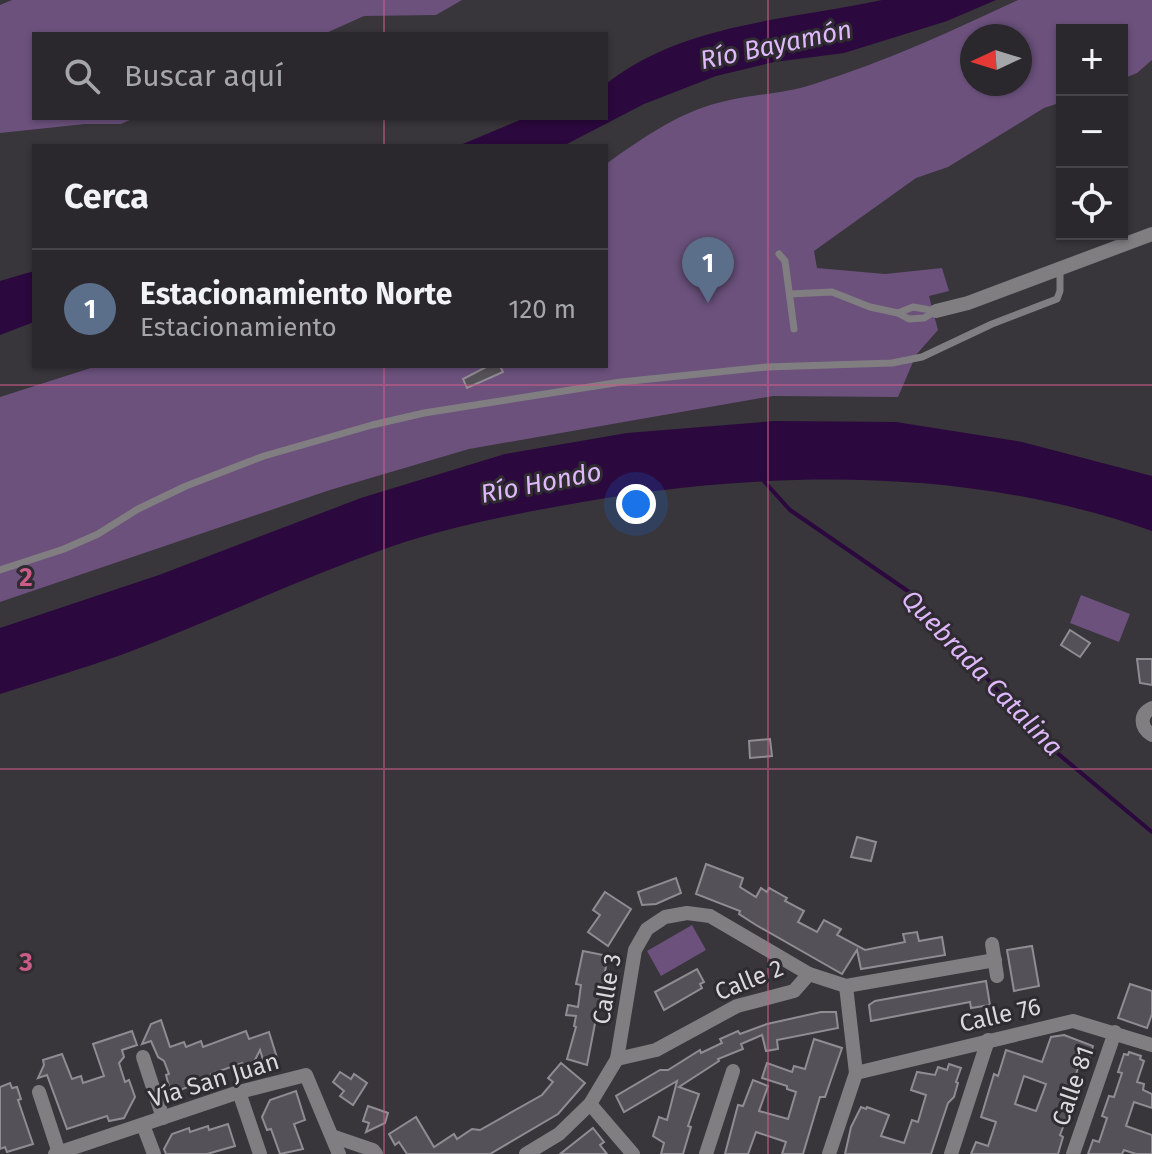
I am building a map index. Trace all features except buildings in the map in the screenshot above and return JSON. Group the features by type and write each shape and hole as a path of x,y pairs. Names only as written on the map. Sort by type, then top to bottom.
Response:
{"street":[{"path":"936,311 968,303 1152,234"},
{"path":"1152,708 1146,712 1142,722 1152,735"},
{"name":"Calle 3","path":"526,1154 559,1134 590,1104 617,1059 635,950 647,929 665,917 687,913 710,916 809,974"},
{"path":"992,944 997,976"},
{"name":"Calle 2","path":"617,1059 656,1050 737,1006 794,991 809,974 846,986 995,960"},
{"path":"829,1154 856,1073 846,986"},
{"name":"Calle 76","path":"856,1073 1073,1021 1152,1045"},
{"name":"Calle 81","path":"1073,1154 1115,1032"},
{"path":"951,1154 988,1040"},
{"path":"143,1057 163,1118"},
{"path":"706,1154 733,1071"},
{"name":"Vía San Juan","path":"57,1153 239,1092 306,1075 339,1154"},
{"path":"39,1092 57,1153"},
{"path":"239,1092 260,1154"},
{"path":"590,1104 633,1154"},
{"path":"143,1125 154,1154"},
{"path":"332,1136 373,1150 376,1154"}],"lane":[{"path":"779,254 785,261 794,329"},
{"path":"0,570 98,534 138,509 186,486 264,456 372,425 424,413 621,382 767,367 880,364 922,357 992,324 1057,299 1060,269"},
{"path":"790,294 832,292 870,307 898,313 913,307 936,311"}],"shaded area":[{"path":"12,0 462,0 436,15 364,16 328,32 32,32 32,120 130,120 121,124 85,124 0,133 0,5"},
{"path":"1018,0 1152,0 1152,60 1137,73 1128,77 1128,24 1056,24 1056,104 1044,108 948,167 916,178 814,251 817,268 885,274 942,268 949,291 929,296 938,330 916,355 898,397 773,396 469,449 330,490 0,602 0,397 91,368 608,368 608,163 650,134 696,110 730,100 804,87 866,66 960,26 960,96 1032,96 1032,24 965,24"},
{"path":"1081,595 1130,614 1119,642 1070,623"},
{"path":"692,925 706,950 661,976 647,951"}],"water":[{"name":"Río Bayamón","path":"882,0 996,0 947,21 844,53 774,62 716,76 644,104 567,144 463,144 520,120 608,120 608,83 636,64 703,36 774,19"},
{"path":"32,272 32,323 0,335 0,281"},
{"name":"Río Hondo","path":"775,421 896,422 1022,442 1152,476 1152,531 1079,509 1005,493 929,484 853,480 776,481 624,495 489,520 410,541 356,559 121,655 0,694 0,628 159,575 361,498 505,454 627,433"}],"waterway":[{"name":"Quebrada Catalina","path":"762,479 790,510 915,596 1038,737 1152,832"}],"place":[{"name":"Estacionamiento Norte","path":"708,303"}]}
